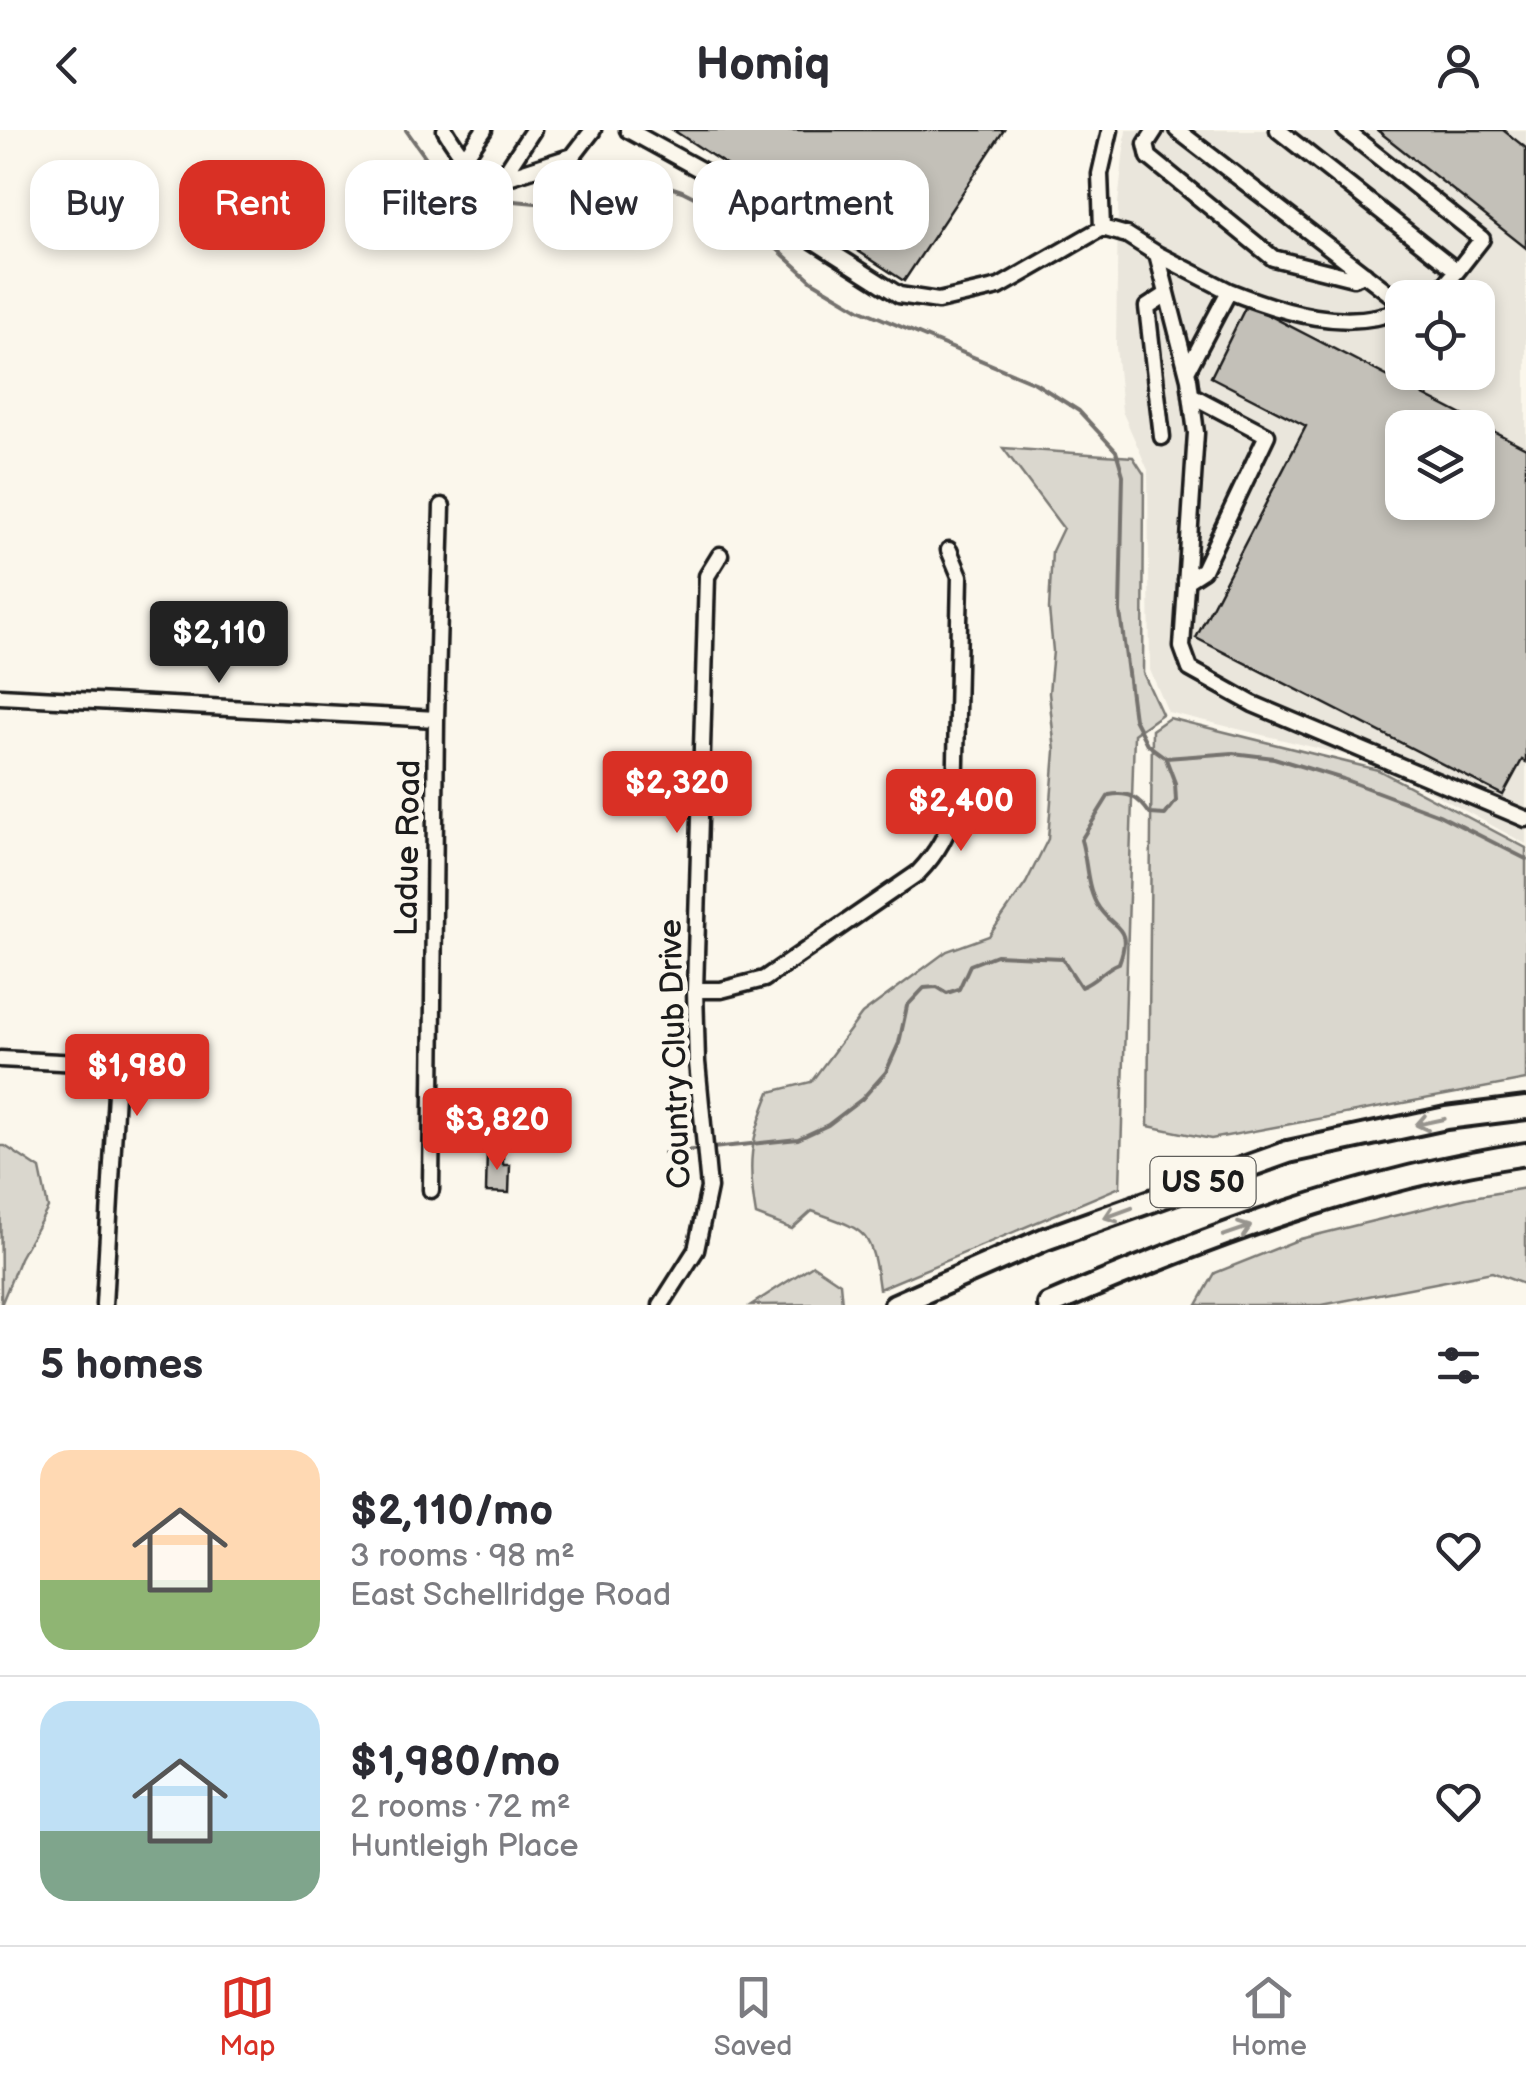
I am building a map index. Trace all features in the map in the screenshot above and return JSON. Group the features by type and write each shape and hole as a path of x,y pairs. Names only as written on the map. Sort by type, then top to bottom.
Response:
{"highway":[{"name":"US 50","path":"895,1305 1045,1239 1288,1152 1446,1118 1526,1108"},
{"name":"US 50","path":"1048,1305 1152,1261 1318,1204 1471,1161 1526,1154"}],"street":[{"path":"445,130 463,160 484,130"},
{"path":"513,161 533,130"},
{"path":"513,175 574,156 594,130"},
{"path":"628,130 710,174 898,295 938,301 999,287 1102,228 1127,235 1229,291 1288,313 1378,320 1385,316"},
{"path":"1102,228 1100,174 1110,130"},
{"path":"1155,130 1146,144 1149,157 1273,258 1353,278 1364,274"},
{"path":"1178,130 1385,292"},
{"path":"1278,130 1457,271"},
{"path":"1345,130 1482,239 1449,280"},
{"path":"1157,254 1187,371 1196,433 1182,647 1190,669 1253,704 1526,819"},
{"path":"1187,371 1229,291"},
{"path":"1162,436 1147,308 1167,294"},
{"path":"1186,581 1203,570 1268,435 1191,395"},
{"name":"Ladue Road","path":"431,1190 442,506"},
{"path":"695,990 721,990 764,979 918,873 936,854 948,832 955,806 960,576 948,550"},
{"name":"Country Club Drive","path":"662,1305 696,1250 709,1188 695,990 707,576 720,554"},
{"path":"0,696 436,719"},
{"path":"0,1059 79,1063 98,1070 116,1093 104,1305"}],"shaded area":[{"path":"1126,130 1526,130 1526,844 1378,763 1168,712 1150,670 1148,470 1122,411 1116,347 1118,204"},
{"path":"1003,448 1133,457 1144,474 1143,673 1162,714 1134,734 1120,1187 879,1289 869,1243 855,1229 812,1211 792,1229 756,1215 752,1152 770,1092 811,1082 862,1014 947,951 989,936 1026,883 1048,839 1055,751 1049,693 1053,651 1049,609 1052,551 1063,528"},
{"path":"1169,718 1378,770 1526,848 1526,1080 1211,1139 1148,1126 1152,730"},
{"path":"0,1146 40,1169 48,1208 20,1258 1,1305"},
{"path":"1526,1188 1526,1285 1492,1272 1322,1305 1197,1305 1215,1273 1300,1239 1467,1198"},
{"path":"813,1265 840,1283 842,1304 751,1305"}],"building":[{"path":"673,130 1004,130 929,243 929,160 719,160"},
{"path":"1377,130 1503,130 1526,148 1526,248"},
{"path":"857,250 925,250 904,281"},
{"path":"1247,304 1385,375 1385,390 1414,390 1452,410 1385,410 1385,520 1495,520 1495,432 1526,448 1526,762 1522,760 1503,795 1196,638 1306,426 1211,377"},
{"path":"487,1150 503,1151 503,1165 510,1165 509,1193 486,1192"}],"waterway":[{"path":"406,130 456,200 476,209 504,200 546,204 595,175 627,173 682,191 752,226 812,281 859,309 1035,383 1079,411 1116,451 1123,475 1120,612 1134,719 1147,744 1166,758 1233,753 1274,758 1439,815 1526,859"},
{"path":"664,1153 798,1139 828,1125 862,1099 886,1072 899,1043 907,1006 924,988 937,987 947,993 959,989 970,965 996,955 1062,958 1081,987 1119,963 1122,934 1093,896 1081,840 1109,795 1128,795 1150,814 1165,815 1176,801 1175,783 1166,759"}]}
